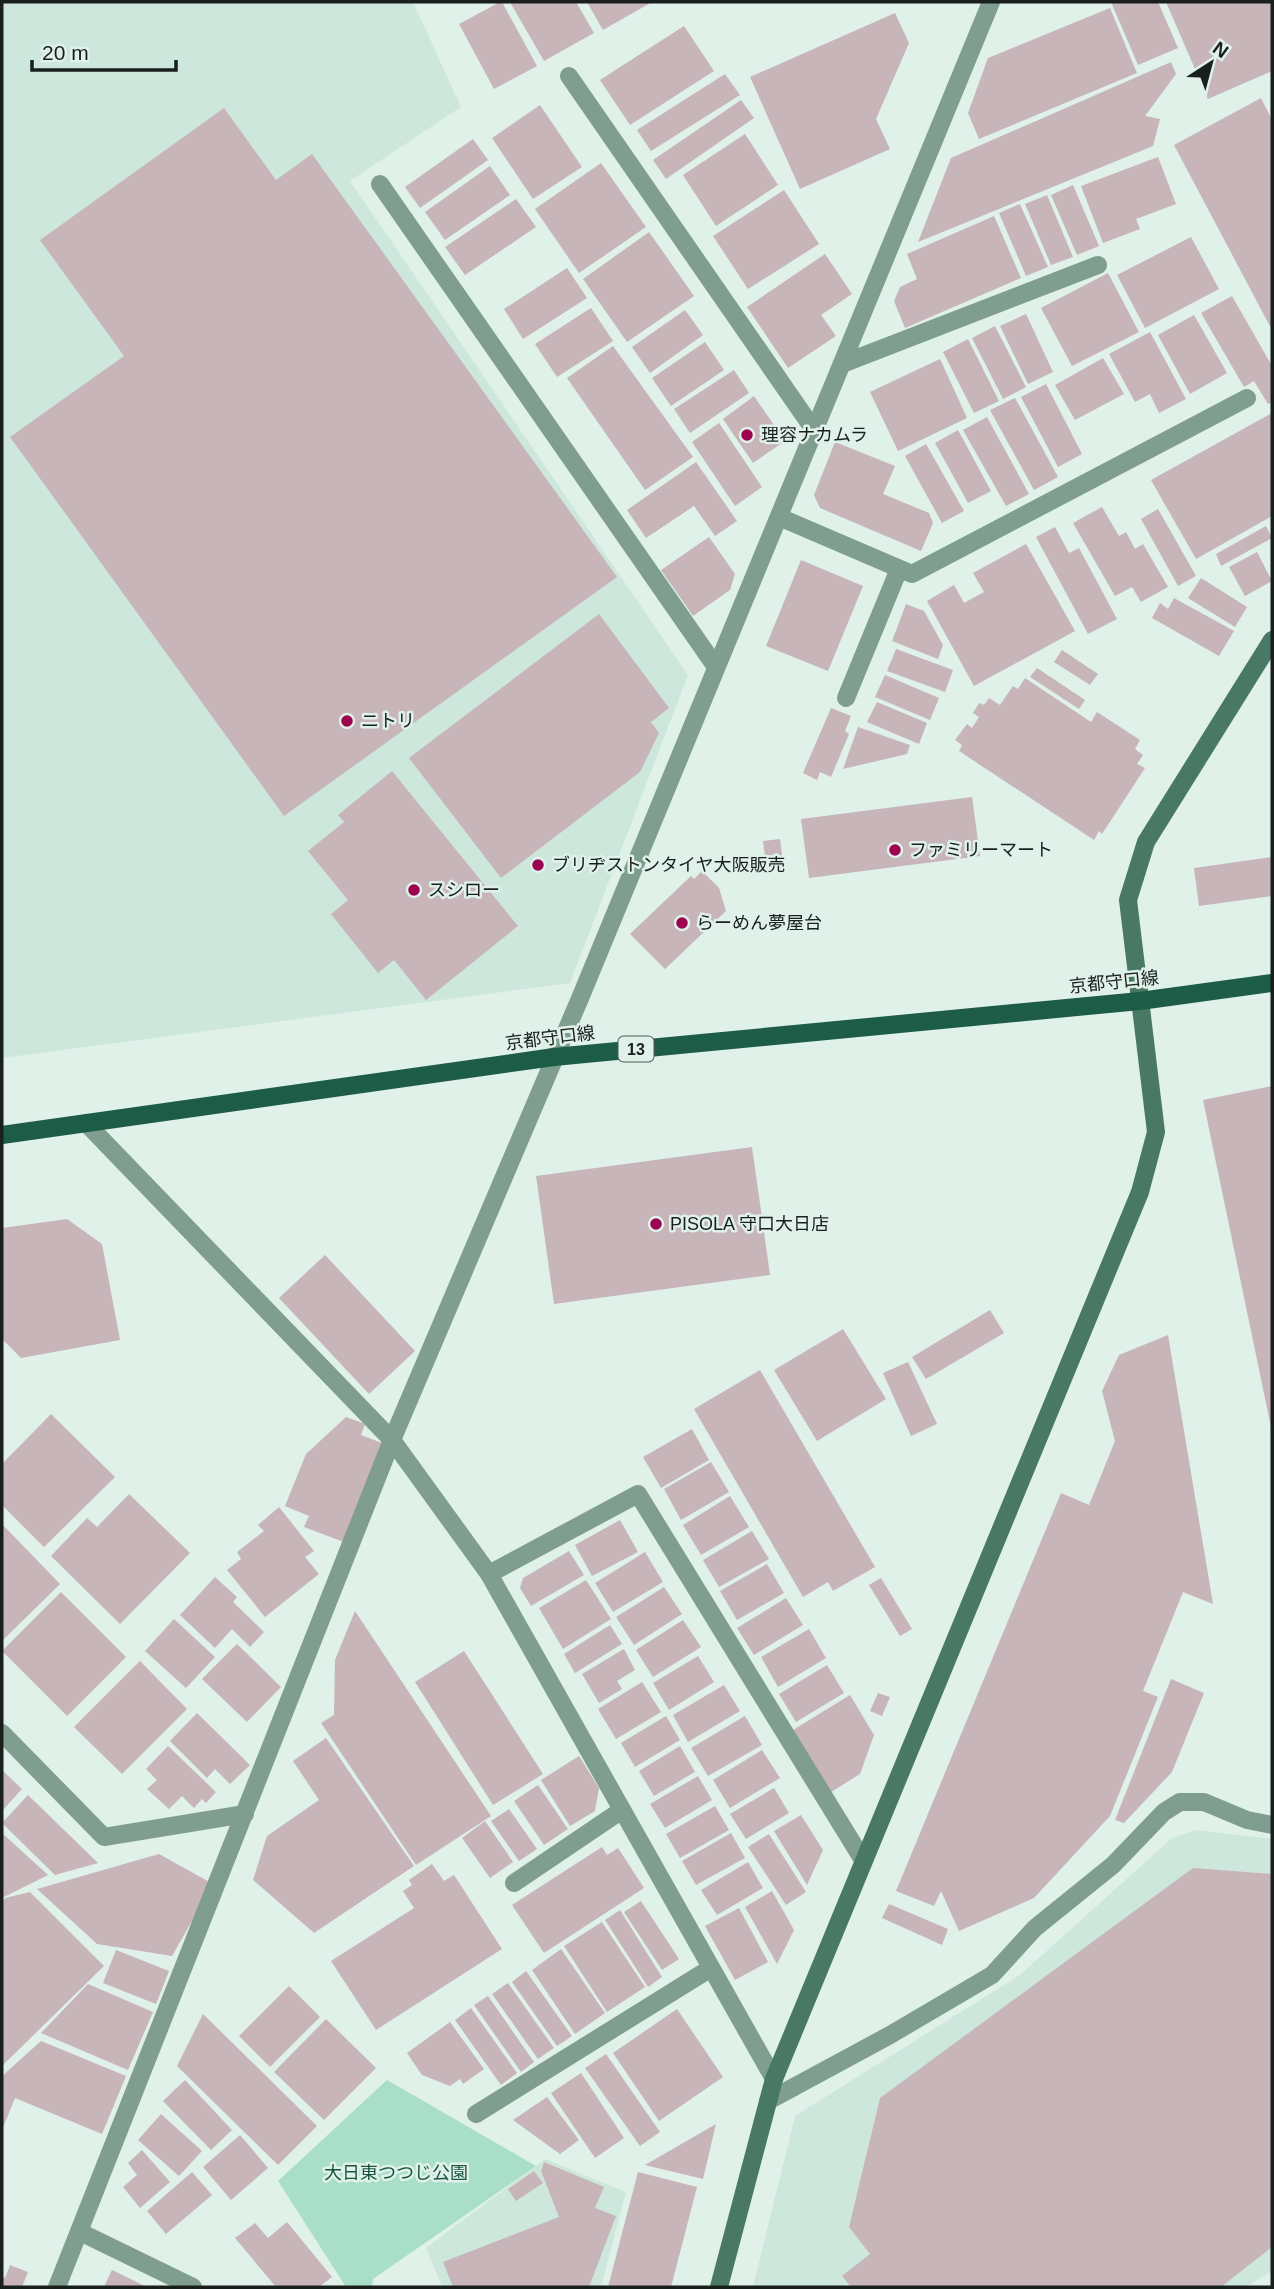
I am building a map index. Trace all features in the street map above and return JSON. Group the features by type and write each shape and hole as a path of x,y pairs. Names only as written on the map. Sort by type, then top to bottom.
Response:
{"main road":[{"name":"京都守口線","path":"2,1135 554,1057 1140,1001 1272,983"}],"street":[{"path":"57,2287 392,1440 992,2"},
{"path":"569,76 814,430"},
{"path":"380,184 716,667"},
{"path":"842,364 1098,265"},
{"path":"779,517 912,575 1247,398"},
{"path":"846,698 899,569"},
{"path":"719,2287 774,2079 1140,1192 1156,1132 1128,900 1146,842 1272,640"},
{"path":"86,1124 392,1440 489,1574 774,2079"},
{"path":"489,1574 638,1494 863,1860"},
{"path":"2,1733 104,1837 245,1814"},
{"path":"768,2101 890,2035 992,1975 1035,1928 1113,1865 1164,1812 1180,1802 1204,1802 1247,1820 1272,1825"},
{"path":"514,1884 622,1810"},
{"path":"476,2114 711,1968"},
{"path":"80,2232 193,2287"}],"shaded area":[{"path":"2,2 413,2 461,107 350,181 688,675 570,983 2,1058"},
{"path":"1196,1830 1272,1839 1272,2271 1246,2287 753,2287 795,2116 1020,1975 1172,1838"},
{"path":"545,2159 626,2192 601,2287 442,2287 426,2248"}],"green space":[{"name":"大日東つつじ公園","path":"387,2080 536,2166 373,2279 372,2287 346,2287 278,2181"}],"building":[{"path":"500,2 537,66 494,89 459,24"},
{"path":"510,2 576,2 594,33 544,61"},
{"path":"587,2 652,2 603,30"},
{"path":"1111,2 1158,2 1178,48 1138,65"},
{"path":"1166,2 1272,2 1272,71 1208,99"},
{"path":"1110,8 1137,73 979,139 968,113 988,58"},
{"path":"895,13 909,43 876,119 890,149 800,189 750,77"},
{"path":"684,26 714,71 630,125 600,80"},
{"path":"1171,62 1176,74 1145,116 1160,119 1153,146 918,242 951,158"},
{"path":"725,74 740,95 651,151 637,130"},
{"path":"1261,98 1272,120 1272,330 1174,145"},
{"path":"741,100 754,118 666,179 653,160"},
{"path":"540,105 582,167 533,199 492,138"},
{"path":"224,108 276,180 312,154 617,577 284,816 10,437 124,356 40,240"},
{"path":"745,134 778,185 716,226 683,175"},
{"path":"473,139 488,160 420,208 405,187"},
{"path":"1158,157 1176,204 1136,219 1140,229 1103,243 1081,186"},
{"path":"601,163 646,227 579,273 535,209"},
{"path":"490,166 510,195 445,240 425,212"},
{"path":"1073,185 1099,246 1077,255 1051,195"},
{"path":"784,190 819,244 748,289 713,236"},
{"path":"1047,195 1073,257 1051,265 1025,204"},
{"path":"516,199 536,227 465,275 445,247"},
{"path":"1020,204 1048,267 1026,276 999,213"},
{"path":"994,216 1021,278 905,328 894,301 900,287 917,279 907,254"},
{"path":"649,232 694,296 627,342 583,279"},
{"path":"1191,237 1219,289 1145,328 1117,275"},
{"path":"825,254 852,294 821,315 836,336 788,368 747,307"},
{"path":"567,268 587,298 523,339 504,309"},
{"path":"1108,273 1139,332 1072,366 1041,308"},
{"path":"1232,296 1272,366 1272,402 1268,404 1254,381 1244,387 1201,313"},
{"path":"591,308 613,341 557,377 535,344"},
{"path":"685,310 703,335 650,373 632,347"},
{"path":"1026,314 1053,372 1028,384 1000,326"},
{"path":"1194,315 1227,373 1190,394 1158,335"},
{"path":"995,326 1026,387 1003,399 972,338"},
{"path":"1150,332 1186,399 1159,413 1150,394 1135,402 1109,354"},
{"path":"968,339 999,401 974,413 943,352"},
{"path":"705,342 724,370 671,406 652,378"},
{"path":"613,346 693,457 645,490 567,378"},
{"path":"1103,358 1124,394 1075,420 1055,385"},
{"path":"940,359 967,418 898,451 870,392"},
{"path":"734,370 749,393 690,433 674,409"},
{"path":"1046,384 1082,454 1058,467 1021,397"},
{"path":"754,396 785,441 753,463 723,419"},
{"path":"1015,398 1058,477 1034,490 990,410"},
{"path":"1272,413 1272,516 1196,559 1151,480"},
{"path":"987,417 1029,494 1006,506 963,430"},
{"path":"719,423 762,487 735,506 692,442"},
{"path":"958,430 991,491 968,503 935,443"},
{"path":"835,442 895,466 883,494 929,513 933,523 921,551 820,508 814,495"},
{"path":"926,444 964,511 942,523 905,456"},
{"path":"696,462 737,521 715,536 694,506 646,538 627,510"},
{"path":"1102,507 1119,536 1126,532 1135,549 1143,544 1168,587 1141,602 1132,587 1115,596 1073,523"},
{"path":"1158,509 1196,576 1178,586 1141,519"},
{"path":"1266,526 1272,538 1221,566 1216,554"},
{"path":"1055,527 1069,553 1079,548 1117,619 1088,634 1036,537"},
{"path":"709,537 735,574 730,590 693,616 661,570"},
{"path":"1026,544 1075,631 974,686 927,601 954,585 964,603 984,592 973,573"},
{"path":"1257,552 1272,581 1245,596 1229,567"},
{"path":"801,560 863,586 828,671 766,646"},
{"path":"1201,578 1247,607 1235,627 1188,598"},
{"path":"1174,598 1234,631 1219,656 1152,618 1160,603 1168,609"},
{"path":"906,604 924,611 943,645 938,659 892,641"},
{"path":"599,614 669,708 651,722 659,733 640,772 501,878 409,758"},
{"path":"896,649 953,670 945,692 887,671"},
{"path":"1062,650 1098,674 1090,685 1054,662"},
{"path":"1037,668 1085,700 1079,709 1030,677"},
{"path":"885,675 939,698 930,720 875,697"},
{"path":"1025,678 1091,722 1097,712 1140,740 1135,749 1143,755 1137,764 1145,768 1102,834 1099,831 1094,840 959,751 962,745 955,740 967,724 972,728 979,717 973,713 979,703 984,705 989,698 1000,705 1013,686 1018,689"},
{"path":"877,702 927,723 919,744 867,722"},
{"path":"831,708 851,716 845,731 849,734 831,777 820,772 817,780 803,773"},
{"path":"858,727 910,745 907,754 843,769"},
{"path":"392,771 518,926 426,1000 394,960 378,973 331,914 348,900 308,851 344,822 338,815"},
{"path":"972,797 980,856 809,878 801,819"},
{"path":"780,839 784,870 767,872 763,841"},
{"path":"1272,857 1272,896 1199,906 1194,868"},
{"path":"702,871 719,888 726,911 665,969 630,934 691,876 694,879"},
{"path":"1272,1086 1272,1427 1271,1427 1203,1100"},
{"path":"752,1147 770,1275 554,1304 536,1176"},
{"path":"67,1219 102,1244 120,1340 21,1358 2,1339 2,1228"},
{"path":"325,1255 415,1351 369,1394 279,1298"},
{"path":"990,1310 1004,1333 926,1379 912,1357"},
{"path":"843,1329 886,1399 817,1441 774,1370"},
{"path":"1168,1335 1213,1604 1183,1592 1143,1691 1158,1697 1110,1816 1034,1898 959,1931 941,1891 934,1906 896,1891 1061,1493 1089,1505 1115,1441 1102,1391 1119,1355"},
{"path":"908,1362 937,1424 911,1436 883,1373"},
{"path":"760,1370 875,1567 833,1591 828,1582 803,1597 694,1409"},
{"path":"51,1414 115,1477 44,1547 2,1505 2,1464"},
{"path":"346,1417 365,1424 361,1435 382,1443 344,1542 304,1527 309,1516 285,1506 306,1454"},
{"path":"692,1429 709,1460 661,1488 643,1457"},
{"path":"711,1462 729,1492 681,1520 664,1489"},
{"path":"129,1494 190,1553 120,1624 51,1556 87,1518 97,1527"},
{"path":"730,1496 749,1527 701,1555 683,1525"},
{"path":"279,1507 314,1551 305,1557 319,1574 265,1617 227,1570 241,1559 237,1552 264,1531 258,1525"},
{"path":"620,1520 638,1552 592,1576 575,1545"},
{"path":"2,1524 60,1584 2,1641"},
{"path":"752,1531 769,1559 719,1587 703,1560"},
{"path":"569,1551 584,1575 531,1606 520,1588 523,1578"},
{"path":"645,1552 663,1582 613,1612 595,1583"},
{"path":"767,1564 784,1593 737,1620 720,1591"},
{"path":"215,1577 237,1597 233,1602 264,1632 250,1647 232,1629 215,1648 180,1615"},
{"path":"881,1578 912,1629 900,1636 869,1585"},
{"path":"586,1580 611,1619 563,1649 539,1608"},
{"path":"664,1587 682,1614 634,1645 616,1617"},
{"path":"61,1592 126,1657 67,1716 2,1651"},
{"path":"786,1598 803,1625 754,1655 737,1628"},
{"path":"355,1611 491,1816 416,1865 321,1723 334,1715 335,1660"},
{"path":"174,1619 215,1657 186,1688 145,1651"},
{"path":"683,1620 701,1647 653,1677 636,1650"},
{"path":"610,1625 622,1644 575,1673 564,1654"},
{"path":"809,1629 826,1658 778,1687 761,1657"},
{"path":"237,1644 281,1687 247,1722 202,1679"},
{"path":"624,1649 635,1670 617,1681 622,1689 599,1703 582,1674"},
{"path":"464,1651 543,1774 493,1805 415,1682"},
{"path":"698,1656 714,1682 669,1710 653,1683"},
{"path":"140,1661 187,1709 122,1774 74,1727"},
{"path":"827,1665 844,1693 796,1722 779,1694"},
{"path":"1171,1679 1204,1693 1172,1772 1124,1823 1115,1820"},
{"path":"642,1682 661,1712 616,1739 598,1709"},
{"path":"724,1685 740,1711 688,1742 673,1715"},
{"path":"878,1693 890,1697 882,1716 870,1711"},
{"path":"850,1695 874,1735 860,1774 831,1792 793,1730"},
{"path":"197,1713 250,1765 230,1784 215,1769 207,1778 170,1741"},
{"path":"666,1716 680,1740 635,1767 621,1743"},
{"path":"745,1716 762,1745 708,1776 691,1748"},
{"path":"326,1738 414,1866 314,1933 253,1880 267,1836 319,1800 293,1761"},
{"path":"168,1746 216,1792 206,1803 202,1799 194,1808 182,1796 169,1809 147,1789 157,1780 146,1769"},
{"path":"680,1746 695,1772 654,1796 639,1771"},
{"path":"762,1750 780,1778 730,1808 713,1780"},
{"path":"579,1756 599,1788 595,1811 570,1826 541,1780"},
{"path":"2,1770 22,1789 2,1811"},
{"path":"698,1776 712,1800 665,1828 650,1804"},
{"path":"538,1785 568,1829 544,1845 514,1801"},
{"path":"774,1788 789,1813 746,1839 730,1814"},
{"path":"28,1795 98,1863 55,1875 2,1823"},
{"path":"715,1806 729,1830 680,1858 666,1834"},
{"path":"509,1809 537,1849 519,1861 491,1821"},
{"path":"801,1815 823,1850 807,1885 774,1831"},
{"path":"485,1821 513,1862 490,1878 462,1838"},
{"path":"2,1833 48,1875 2,1898"},
{"path":"731,1833 745,1858 696,1885 682,1861"},
{"path":"769,1834 806,1892 786,1905 748,1847"},
{"path":"602,1847 607,1855 618,1848 644,1888 544,1953 512,1905"},
{"path":"159,1854 213,1884 172,1956 97,1944 37,1889"},
{"path":"748,1862 763,1888 717,1915 701,1890"},
{"path":"432,1864 444,1881 454,1875 502,1949 376,2030 331,1961 414,1908 403,1891 412,1885 409,1880"},
{"path":"1193,1868 1272,1874 1272,2247 1221,2287 851,2287 842,2276 870,2254 849,2227 880,2098"},
{"path":"772,1891 794,1930 777,1964 745,1907"},
{"path":"30,1892 104,1966 2,2066 2,1902 5,1898"},
{"path":"641,1901 679,1959 662,1970 624,1912"},
{"path":"889,1904 948,1929 942,1945 882,1918"},
{"path":"739,1908 768,1962 735,1980 705,1926"},
{"path":"620,1910 662,1977 648,1987 605,1920"},
{"path":"602,1922 645,1987 607,2012 564,1946"},
{"path":"561,1949 605,2013 575,2034 532,1970"},
{"path":"116,1950 169,1971 156,2004 103,1983"},
{"path":"526,1971 572,2036 557,2046 512,1982"},
{"path":"508,1983 554,2048 538,2059 492,1994"},
{"path":"88,1984 153,2012 128,2070 41,2033"},
{"path":"289,1986 320,2017 270,2067 239,2036"},
{"path":"488,1996 534,2062 521,2072 474,2005"},
{"path":"471,2008 517,2073 501,2085 455,2020"},
{"path":"677,2009 723,2077 659,2121 613,2053"},
{"path":"203,2014 317,2126 278,2165 177,2066"},
{"path":"326,2019 376,2068 324,2120 274,2072"},
{"path":"450,2022 484,2069 463,2084 460,2079 450,2086 422,2075 407,2053"},
{"path":"41,2041 126,2076 102,2134 15,2098 2,2130 2,2076"},
{"path":"606,2054 660,2132 640,2146 585,2068"},
{"path":"581,2073 624,2138 595,2158 551,2093"},
{"path":"185,2080 232,2130 211,2150 163,2101"},
{"path":"547,2097 579,2140 560,2154 513,2120"},
{"path":"161,2114 202,2151 179,2176 138,2140"},
{"path":"716,2124 703,2179 645,2165"},
{"path":"240,2135 268,2168 231,2200 203,2167"},
{"path":"142,2150 170,2182 140,2208 123,2187 137,2175 128,2163"},
{"path":"544,2162 604,2187 595,2208 616,2216 589,2287 453,2287 443,2262 559,2217 541,2171"},
{"path":"534,2171 543,2183 516,2201 508,2189"},
{"path":"192,2172 212,2195 166,2234 147,2211"},
{"path":"638,2172 697,2187 671,2287 608,2287"},
{"path":"287,2222 332,2277 319,2287 276,2287 235,2238 255,2223 268,2238"},
{"path":"10,2265 28,2272 22,2287 2,2287 2,2276 5,2278"},
{"path":"112,2270 147,2287 104,2287"}],"place":[{"name":"理容ナカムラ","path":"747,435"},
{"name":"ニトリ","path":"347,721"},
{"name":"ファミリーマート","path":"895,850"},
{"name":"ブリヂストンタイヤ大阪販売","path":"538,865"},
{"name":"スシロー","path":"414,890"},
{"name":"らーめん夢屋台","path":"682,923"},
{"name":"PISOLA 守口大日店","path":"656,1224"}]}
